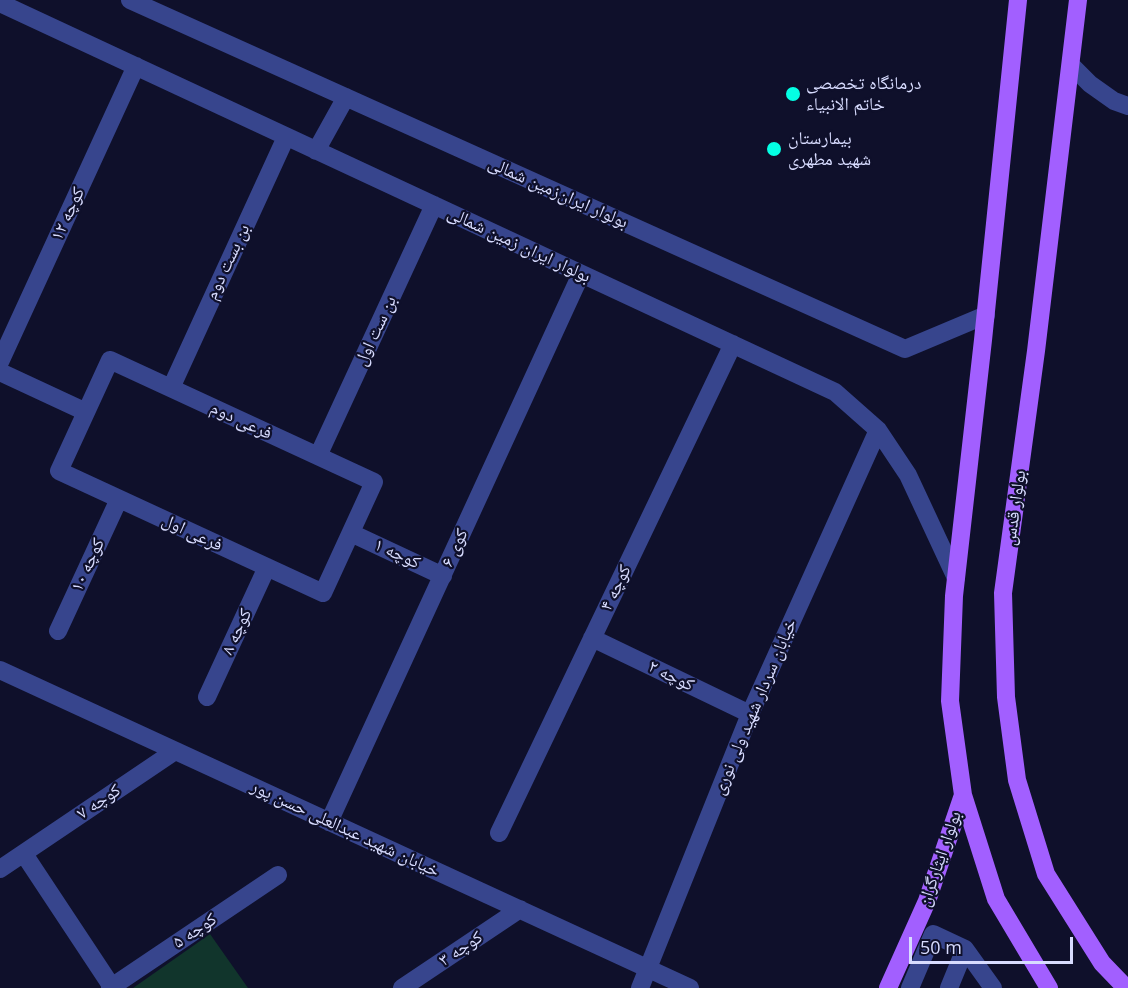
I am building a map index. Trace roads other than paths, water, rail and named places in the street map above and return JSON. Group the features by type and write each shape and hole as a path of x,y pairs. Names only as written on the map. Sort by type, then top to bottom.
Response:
{"main road":[{"path":"1018,0 956,578 950,701 963,795 996,899 1050,988"},
{"name":"بولوار قدس","path":"1080,4 1004,593 1006,697 1017,780 1046,874 1102,963 1126,988"},
{"name":"بولوار ایثارگران","path":"888,988 927,901 963,795"}],"street":[{"name":"بولوار ایران‌زمین شمالی","path":"130,0 905,349 986,315"},
{"name":"بولوار ایران زمین شمالی","path":"0,3 835,392 879,430 908,475 956,578"},
{"name":"کوچه ۱۲","path":"0,362 136,66"},
{"path":"1071,66 1090,84 1114,101 1128,106"},
{"path":"316,151 346,97"},
{"name":"بن بست دوم","path":"171,388 286,136"},
{"name":"بن ست اول","path":"318,456 434,205"},
{"name":"کوی ۶","path":"330,822 581,274"},
{"name":"کوچه ۴","path":"499,833 733,344"},
{"name":"فرعی دوم","path":"86,412 110,360 374,482 351,533"},
{"path":"0,372 86,412"},
{"name":"فرعی اول","path":"86,412 59,471 323,593 351,533"},
{"name":"خیابان سردار شهید ولی نوری","path":"640,988 646,968 750,714 879,430"},
{"name":"کوچه ۱۰","path":"58,631 119,499"},
{"name":"کوچه ۱","path":"351,533 443,576"},
{"name":"کوچه ۸","path":"207,697 267,567"},
{"name":"کوچه ۲","path":"592,638 750,714"},
{"name":"خیابان شهید عبدالعلی حسن پور","path":"0,671 690,988"},
{"name":"کوچه ۷","path":"24,854 175,751"},
{"path":"0,870 24,854 111,987"},
{"name":"کوچه ۵","path":"111,987 278,875"},
{"name":"کوچه ۳","path":"402,988 520,909"},
{"path":"910,988 933,934 965,949 993,988"},
{"path":"949,988 965,949"}],"place":[{"name":"درمانگاه تخصصی خاتم الانبیاء","path":"793,94"},
{"name":"بیمارستان شهید مطهری","path":"774,149"}]}
